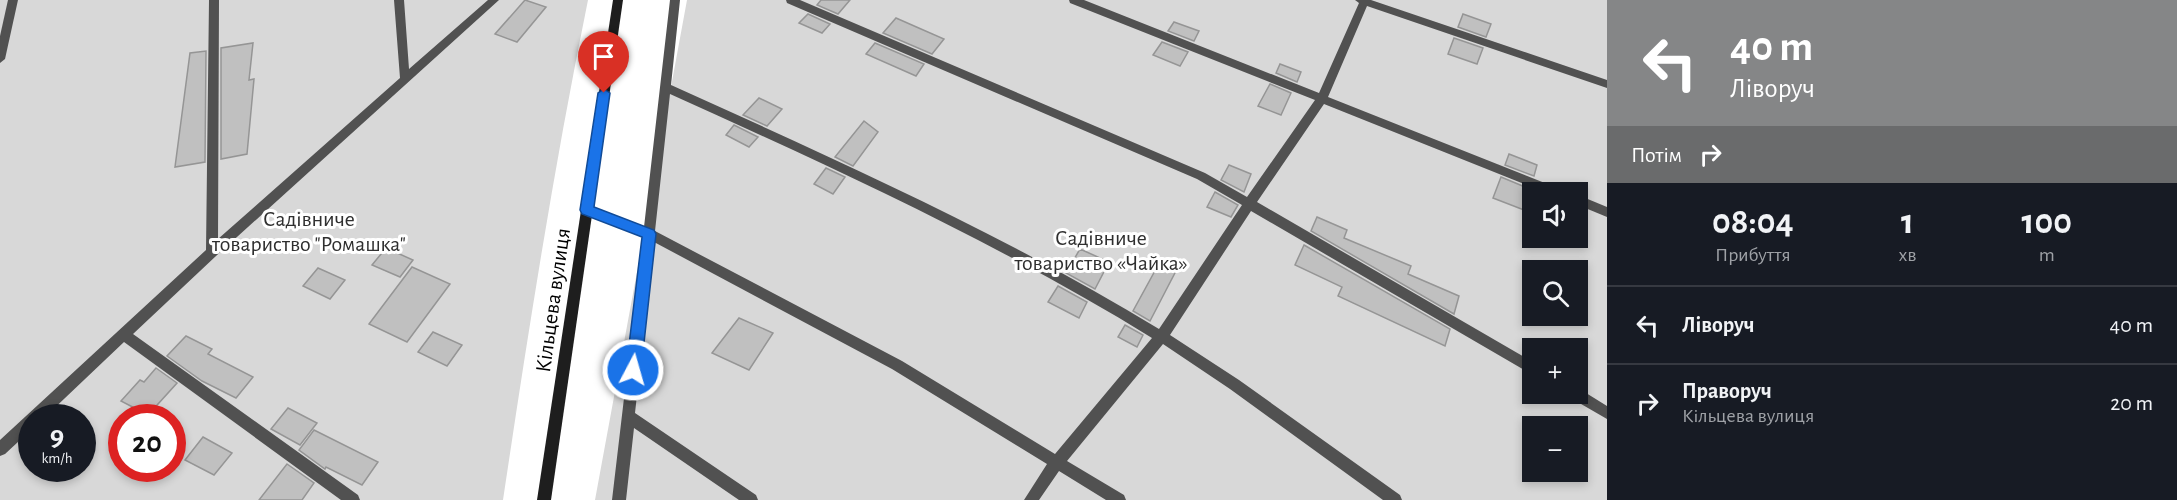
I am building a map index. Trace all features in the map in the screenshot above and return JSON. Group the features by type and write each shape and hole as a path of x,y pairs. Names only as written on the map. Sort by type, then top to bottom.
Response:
{"main road":[{"name":"Кільцева вулиця","path":"544,500 618,0"}],"lane":[{"path":"0,59 13,0"},
{"path":"212,252 214,0"},
{"path":"399,0 405,80"},
{"path":"49,404 212,252 494,0"},
{"path":"619,500 675,0"},
{"path":"791,0 1201,176 1522,363"},
{"path":"1074,0 1531,182"},
{"path":"1031,500 1057,462 1161,338 1249,204 1322,99 1363,0 1607,84"},
{"path":"665,87 834,164 1026,260 1161,338 1395,500"},
{"path":"1588,205 1607,212"},
{"path":"587,210 649,234 897,365 1119,500"},
{"path":"124,335 353,500"},
{"path":"1588,401 1607,413"},
{"path":"628,416 751,500"},
{"path":"0,449 18,433"}],"green space":[{"name":"Садівниче товариство \"Ромашка\"","path":"0,0 588,0 542,250 503,500 0,500"},
{"name":"Садівниче товариство «Чайка»","path":"687,0 1607,0 1607,500 595,500"}],"building":[{"path":"525,0 546,7 517,42 495,34"},
{"path":"821,0 850,0 838,14 817,5"},
{"path":"808,14 830,24 822,33 799,23"},
{"path":"1463,14 1491,24 1486,37 1458,27"},
{"path":"896,18 944,39 932,54 883,33"},
{"path":"1174,22 1199,31 1194,41 1168,31"},
{"path":"1454,38 1483,48 1477,64 1448,54"},
{"path":"1162,42 1188,52 1180,66 1153,55"},
{"path":"253,43 249,80 254,79 247,154 221,159 221,48"},
{"path":"875,43 924,64 916,76 866,54"},
{"path":"206,51 205,162 175,167 190,53"},
{"path":"1280,64 1301,72 1297,82 1276,73"},
{"path":"1270,84 1291,93 1281,115 1258,106"},
{"path":"759,98 782,109 767,126 743,115"},
{"path":"864,121 878,132 853,166 835,157"},
{"path":"734,125 758,137 749,147 726,135"},
{"path":"1509,154 1537,165 1534,176 1505,165"},
{"path":"1229,165 1251,174 1244,192 1221,180"},
{"path":"826,168 845,177 833,194 814,184"},
{"path":"1501,177 1522,186 1522,209 1493,198"},
{"path":"1215,192 1238,205 1231,217 1207,207"},
{"path":"1317,217 1347,230 1344,238 1411,266 1408,274 1459,296 1454,314 1311,231"},
{"path":"1304,245 1450,329 1445,346 1338,296 1342,287 1295,265"},
{"path":"386,248 413,260 400,277 372,265"},
{"path":"1080,249 1109,262 1095,289 1066,273"},
{"path":"1162,258 1178,267 1150,321 1133,311"},
{"path":"412,267 450,284 407,342 369,324"},
{"path":"318,268 345,280 330,299 303,286"},
{"path":"1058,286 1087,302 1079,318 1048,302"},
{"path":"739,318 773,333 749,370 712,353"},
{"path":"1125,325 1143,335 1137,347 1118,337"},
{"path":"433,332 462,345 447,366 418,352"},
{"path":"186,336 212,349 208,354 253,377 236,398 202,381 167,356"},
{"path":"156,368 177,383 158,404 127,404 121,401 140,380 144,382"},
{"path":"288,408 317,423 300,445 271,429"},
{"path":"314,430 378,462 362,485 326,467 325,469 299,450"},
{"path":"203,437 232,453 214,475 186,459"},
{"path":"287,464 314,483 302,500 259,500"}],"route":[{"path":"604,93 587,210 649,234 633,370"}]}
